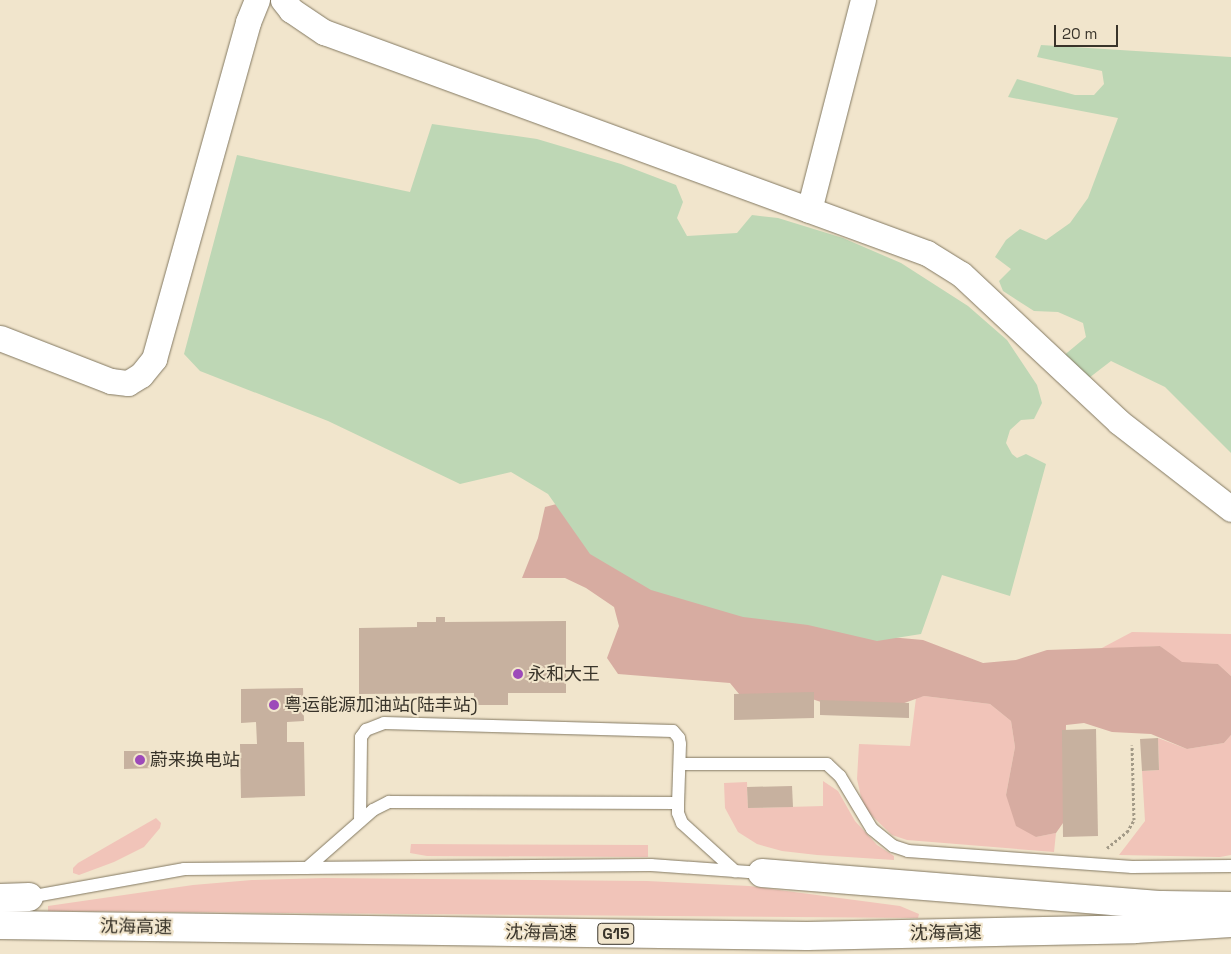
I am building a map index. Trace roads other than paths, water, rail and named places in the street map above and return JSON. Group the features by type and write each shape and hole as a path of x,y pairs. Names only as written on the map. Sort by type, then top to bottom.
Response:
{"highway":[{"path":"762,873 1162,904 1231,906"},
{"path":"0,898 29,898"},
{"name":"沈海高速","path":"0,925 807,936 1135,929 1231,923"}],"street":[{"path":"0,338 111,381 128,383 141,375 154,359 248,22 257,0"},
{"path":"283,0 290,10 324,32 927,253 961,274 1119,422 1231,509"},
{"path":"809,210 863,0"}],"lane":[{"path":"360,821 361,737 366,730 384,722 666,729 673,731 680,738 678,813 682,823 735,871"},
{"path":"680,764 823,763 831,766 840,776 872,829 886,841 901,849 1132,867 1231,866"},
{"path":"306,868 373,810 389,802 678,803"},
{"path":"29,898 184,869 651,865 762,873"}],"place":[{"name":"永和大王","path":"518,674"},
{"name":"粤运能源加油站(陆丰站)","path":"274,705"},
{"name":"蔚来换电站","path":"140,760"}]}
